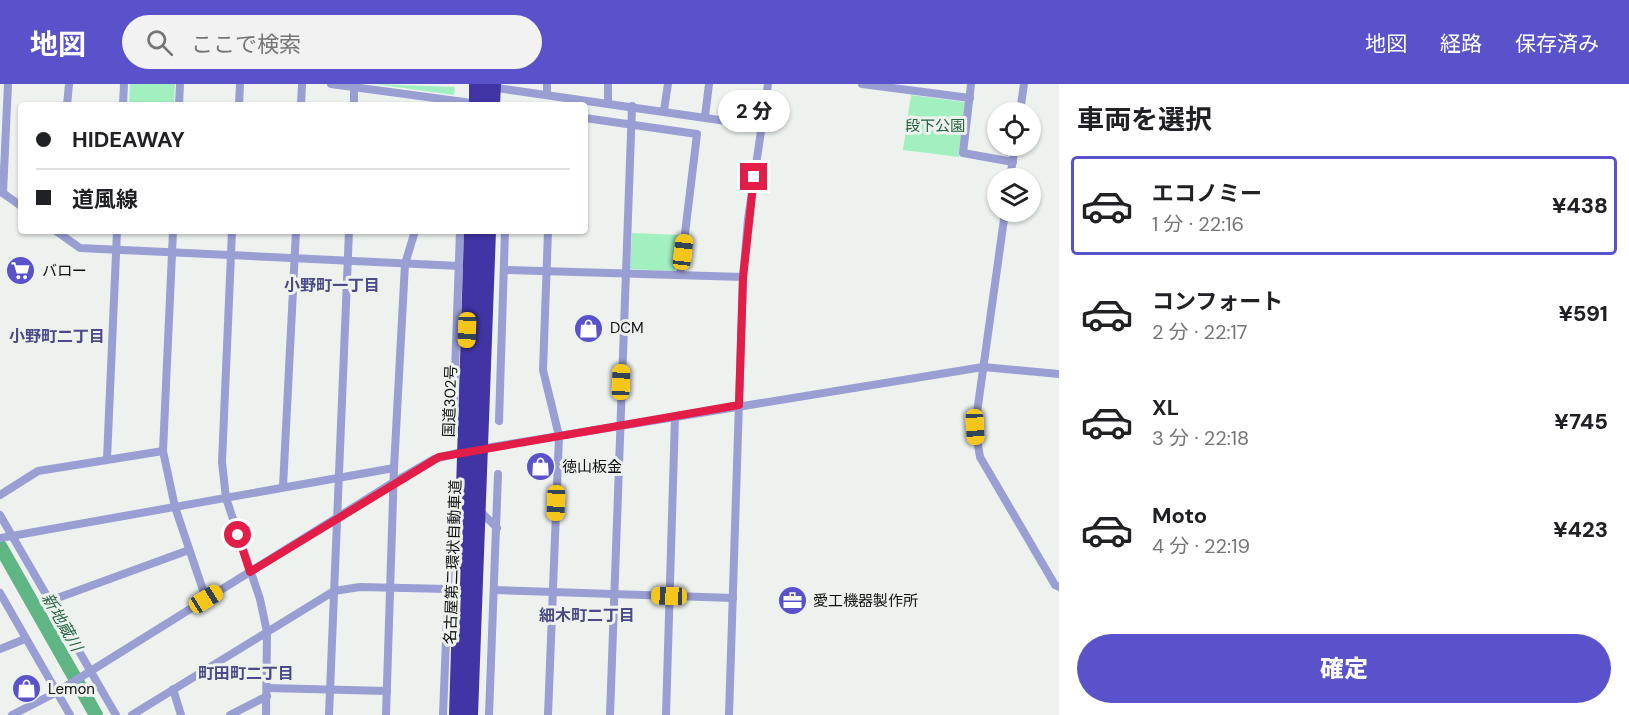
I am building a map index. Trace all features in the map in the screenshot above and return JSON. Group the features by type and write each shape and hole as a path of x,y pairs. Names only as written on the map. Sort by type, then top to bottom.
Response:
{"highway":[{"path":"474,84 477,102"},
{"path":"479,102 485,84"},
{"path":"494,102 495,84"},
{"name":"国道302号","path":"455,715 461,536 457,492 463,452 470,234"},
{"name":"名古屋第二環状自動車道","path":"468,696 480,234"},
{"name":"名古屋第二環状自動車道","path":"462,715 468,696 490,234"},
{"path":"468,696 473,715"}],"street":[{"path":"8,84 1,192 18,204"},
{"path":"68,102 69,84"},
{"path":"123,102 124,84"},
{"path":"179,102 180,84"},
{"path":"239,102 240,84"},
{"path":"301,102 302,84"},
{"path":"331,84 354,86 420,101"},
{"path":"474,84 761,126"},
{"path":"547,84 547,94"},
{"path":"608,84 608,103"},
{"path":"664,110 669,84"},
{"path":"705,116 709,84"},
{"path":"729,715 743,278 768,84"},
{"path":"862,84 920,88 970,98"},
{"path":"971,84 963,153 1013,162"},
{"path":"1021,102 1024,84"},
{"path":"354,86 354,102"},
{"path":"609,715 632,106"},
{"path":"588,118 696,134 680,276"},
{"path":"1012,168 1014,156"},
{"path":"1004,222 975,427 975,443 980,457 1055,585 1059,587"},
{"path":"62,234 81,248 459,266"},
{"path":"107,459 117,234"},
{"path":"173,234 162,451 175,507 206,599"},
{"path":"232,234 222,462 226,498 267,632 266,715"},
{"path":"283,487 296,234"},
{"path":"329,715 349,234"},
{"path":"386,715 394,468 405,264 414,234"},
{"path":"453,428 460,234"},
{"path":"499,421 505,234"},
{"path":"548,234 543,370 559,436 548,715"},
{"path":"504,270 743,278"},
{"path":"466,375 501,345"},
{"path":"12,715 57,692 434,459 463,452 739,405 983,367 1059,374"},
{"path":"455,390 465,405"},
{"path":"666,715 675,417"},
{"path":"0,495 38,471 162,451"},
{"path":"6,537 394,468"},
{"path":"489,715 498,474"},
{"path":"457,492 497,528"},
{"path":"443,715 449,544 457,492"},
{"path":"0,515 6,537 52,600 116,715"},
{"path":"449,544 461,536"},
{"path":"52,600 189,550"},
{"path":"132,715 334,591 360,586 447,589"},
{"path":"495,590 733,598"},
{"path":"0,593 70,715"},
{"path":"0,649 25,639"},
{"path":"172,689 181,715"},
{"path":"230,715 267,692 330,689 387,691"},
{"path":"462,715 490,704"}],"green space":[{"path":"130,84 175,84 174,102 129,102"},
{"path":"375,84 455,87 454,95"},
{"name":"段下公園","path":"911,95 964,102 966,105 959,157 903,150"},
{"path":"632,233 680,235 675,271 630,269"}],"waterway":[{"name":"新地蔵川","path":"0,546 96,715"}],"place":[{"name":"バロー","path":"21,271"},
{"name":"DCM","path":"589,328"},
{"name":"徳山板金","path":"541,467"},
{"name":"愛工機器製作所","path":"792,601"},
{"name":"Lemon","path":"27,689"}],"district":[{"name":"小野町一丁目","path":"332,285"},
{"name":"小野町二丁目","path":"57,336"},
{"name":"細木町二丁目","path":"587,615"},
{"name":"町田町二丁目","path":"246,673"}],"route":[{"path":"238,535 250,572 394,482 439,457 739,405 743,278 754,177"}]}
